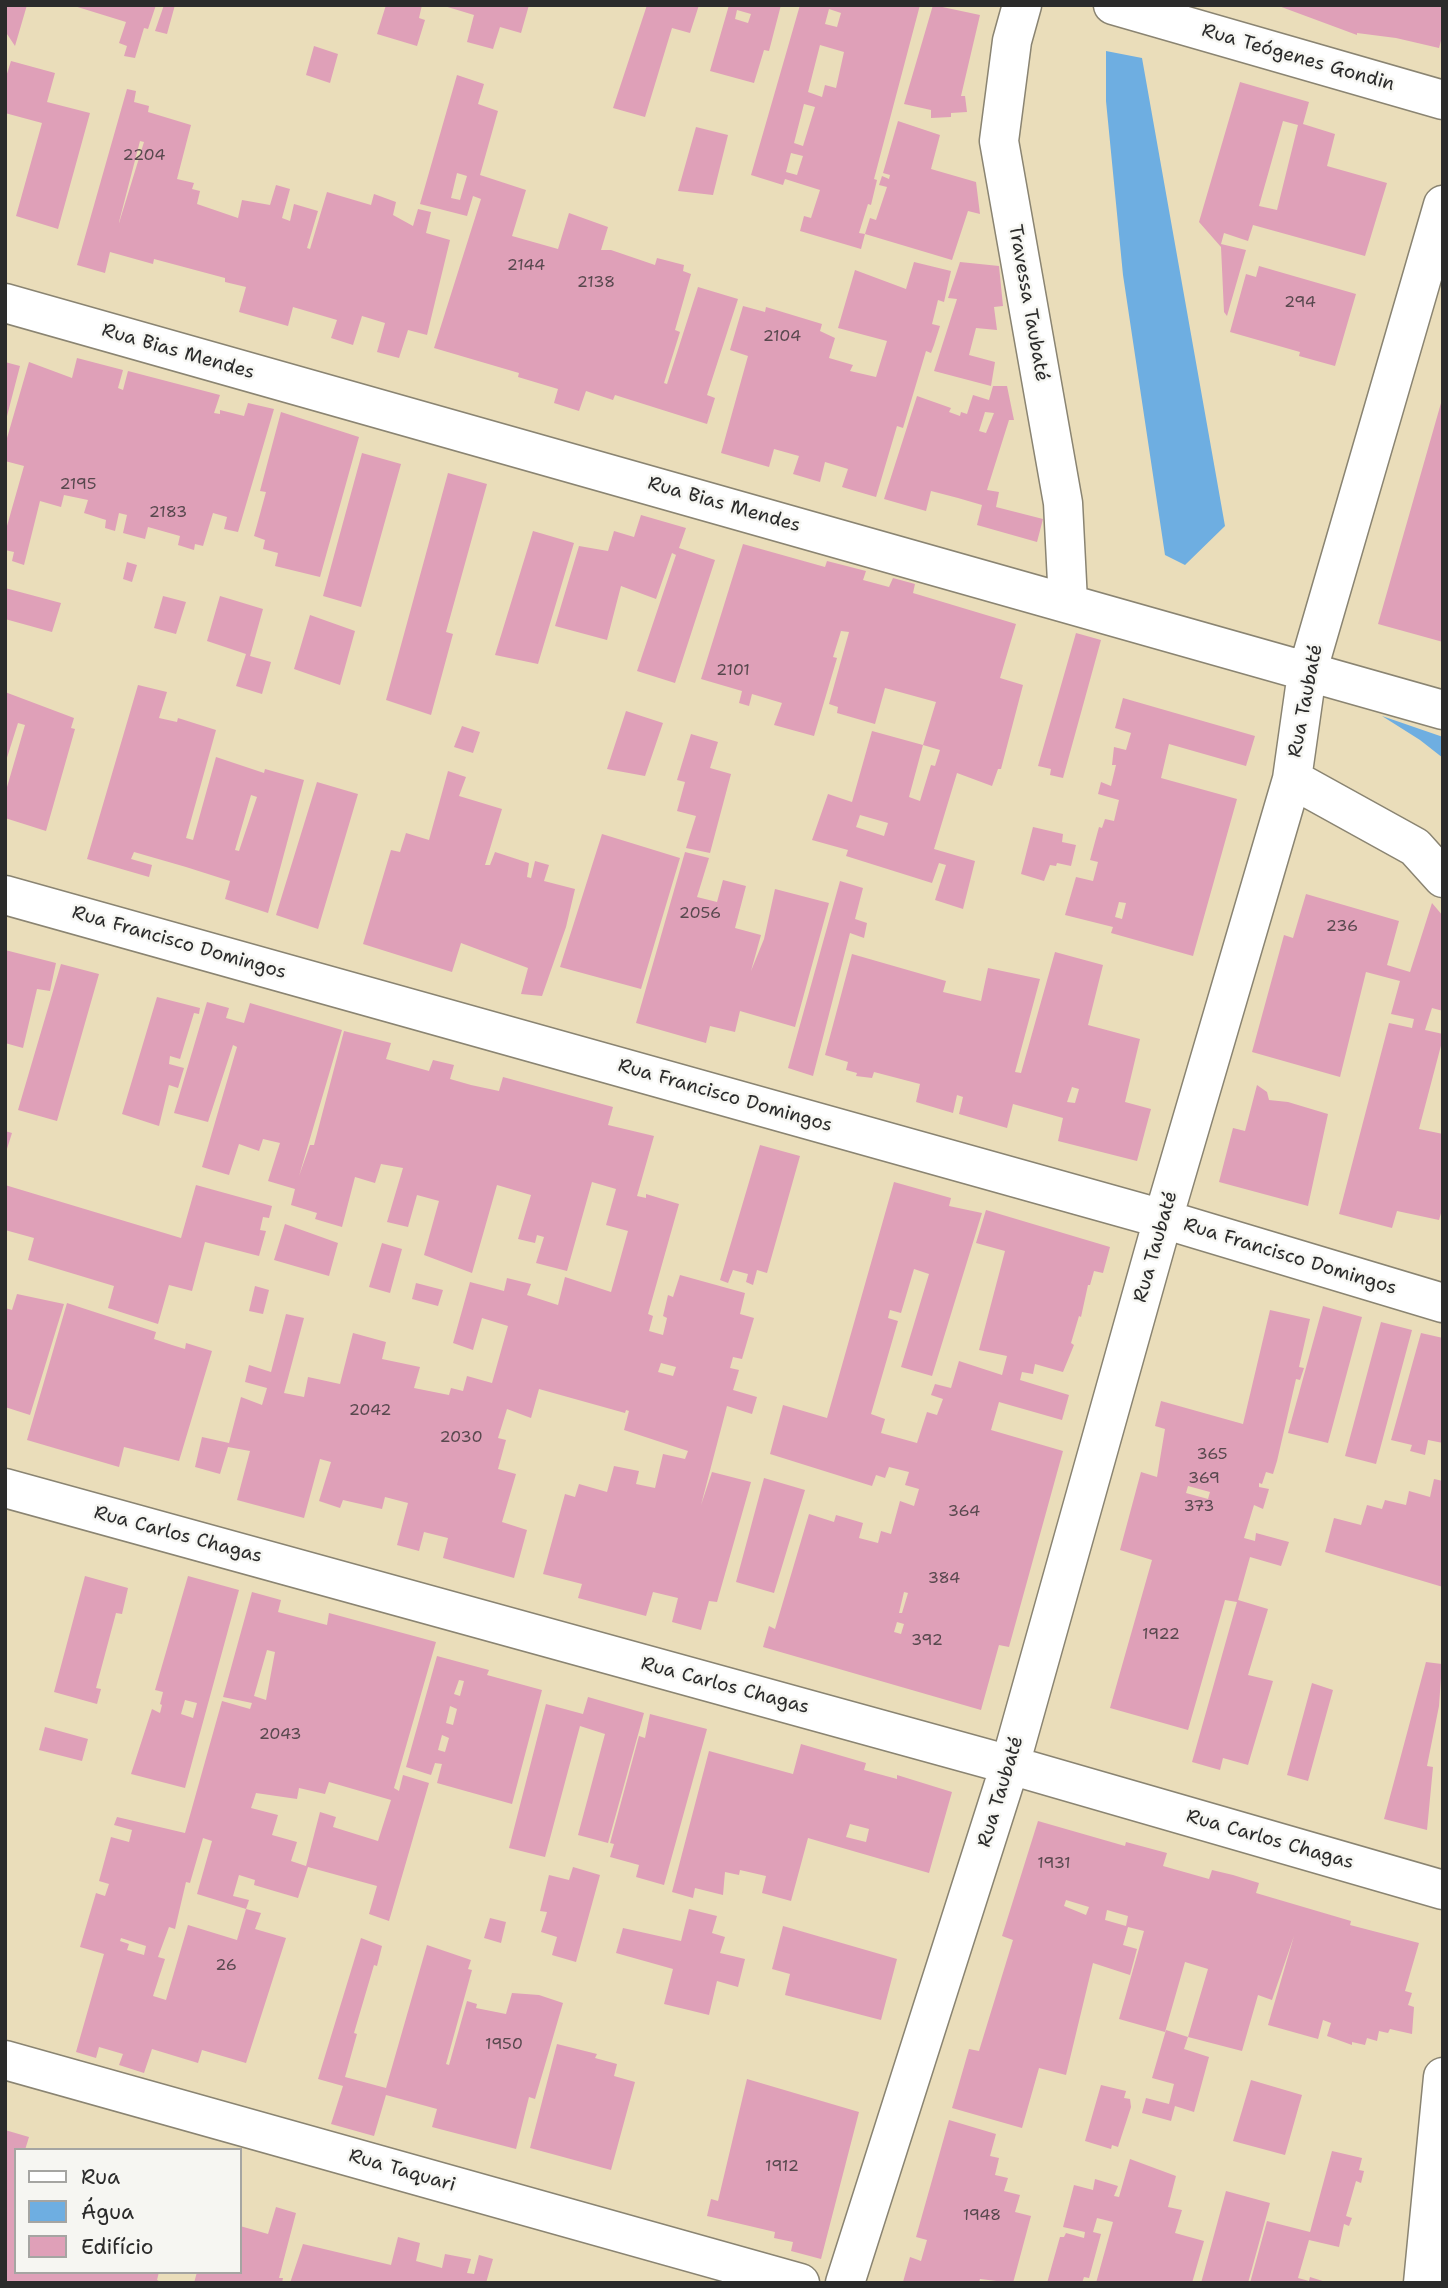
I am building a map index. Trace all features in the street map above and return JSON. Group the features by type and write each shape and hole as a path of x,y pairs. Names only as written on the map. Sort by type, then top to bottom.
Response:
{"street":[{"name":"Travessa Taubaté","path":"1022,5 1012,41 999,141 1063,503 1068,602"},
{"name":"Rua Teógenes Gondin","path":"1113,5 1443,100"},
{"name":"Rua Taubaté","path":"845,2283 1010,1765 1163,1219 1292,779 1307,673 1443,205"},
{"name":"Rua Bias Mendes","path":"5,303 1443,710"},
{"path":"1292,779 1415,847 1443,878"},
{"name":"Rua Francisco Domingos","path":"5,895 1163,1219 1443,1303"},
{"name":"Rua Carlos Chagas","path":"5,1488 1010,1765 1443,1890"},
{"name":"Rua Taquari","path":"5,2060 800,2283"},
{"path":"1423,2283 1443,2077"}],"water":[{"path":"1106,51 1142,58 1225,526 1185,565 1165,555 1123,275 1106,101"},
{"path":"1382,716 1443,737 1443,758 1420,740"}],"building":[{"path":"5,5 27,5 15,46 5,31"},
{"path":"71,5 156,5 148,29 144,28 135,58 124,56 127,46 119,43 126,22"},
{"path":"164,5 175,5 167,34 155,31"},
{"path":"386,5 422,5 419,18 425,20 417,46 377,34"},
{"path":"441,5 529,5 521,33 500,27 493,49 467,42 474,15"},
{"path":"647,5 699,5 690,33 672,28 645,117 613,108"},
{"path":"729,5 781,5 769,51 764,50 754,83 710,71","holes":["737,10 751,14 748,23 735,19"]},
{"path":"800,5 920,5 874,179 877,180 871,205 868,204 859,233 865,234 861,249 800,231 804,216 811,218 820,190 785,179 783,185 751,175","holes":["829,9 841,13 837,27 825,24","820,45 844,52 836,88 825,85 822,97 808,92","804,104 815,107 803,146 794,143","791,153 803,156 797,175 786,172"]},
{"path":"933,5 980,15 961,96 965,96 967,112 951,113 951,117 931,118 931,110 904,104"},
{"path":"1276,5 1443,5 1443,33 1439,48 1396,38 1357,35"},
{"path":"314,46 338,54 330,83 306,75"},
{"path":"11,61 55,73 47,102 90,113 58,229 16,216 42,123 5,113 5,80"},
{"path":"457,75 484,84 478,104 498,111 480,175 526,190 512,236 558,249 569,213 608,227 601,250 611,250 655,265 657,258 684,265 683,271 691,274 675,330 680,332 664,383 667,384 698,287 738,299 707,395 715,398 707,424 615,395 613,400 586,391 579,411 554,403 558,389 518,377 519,373 434,348 481,199 473,196 467,216 420,204","holes":["457,173 467,176 460,200 451,198"]},
{"path":"1240,82 1309,102 1303,124 1335,134 1327,166 1387,183 1365,256 1253,225 1248,241 1224,233 1221,244 1246,250 1227,316 1224,312 1221,247 1199,222","holes":["1283,121 1298,125 1277,210 1259,206"]},
{"path":"127,89 136,91 134,102 149,106 148,112 191,125 177,179 194,183 192,189 200,191 197,204 238,218 242,200 270,205 276,185 290,189 282,218 290,221 294,204 318,211 307,248 310,249 327,192 371,205 374,194 396,202 393,215 413,226 418,209 431,212 426,233 450,240 427,335 408,330 399,358 377,352 385,323 362,316 353,345 331,338 337,320 293,307 288,326 239,312 246,287 225,282 225,278 154,259 153,264 110,252 105,273 77,265","holes":["140,141 144,142 119,223"]},
{"path":"898,121 940,135 931,169 976,182 980,214 968,211 952,260 865,234 870,218 876,220 887,187 879,185 882,176 889,179 890,175 883,173"},
{"path":"696,127 728,135 713,195 678,191"},
{"path":"914,262 951,271 944,302 938,300 932,324 940,326 934,345 931,353 926,351 903,428 897,426 876,497 842,487 848,469 825,462 820,482 793,474 799,456 774,449 769,467 721,453 748,356 730,350 743,306 765,312 766,307 822,324 820,331 835,338 829,358 853,365 850,371 876,377 887,341 838,328 855,270 906,289"},
{"path":"960,262 999,266 1003,306 994,307 997,330 976,328 969,355 995,362 991,386 934,371 957,299 948,298"},
{"path":"1259,266 1356,294 1335,366 1299,356 1300,352 1230,332 1246,274 1256,277"},
{"path":"77,358 123,370 118,388 123,390 128,371 220,395 214,413 220,414 220,410 244,416 248,403 274,409 238,532 224,529 227,517 213,513 203,546 195,544 194,550 178,545 180,536 148,527 145,539 123,533 127,515 119,513 115,531 105,528 106,520 84,513 88,500 64,495 61,507 40,501 24,565 12,561 14,552 5,550 5,533 24,466 5,461 5,445 29,362 72,378"},
{"path":"5,362 20,366 6,420 5,420"},
{"path":"993,386 1007,386 1014,420 1009,420 987,490 999,492 996,507 1043,519 1037,542 977,525 982,505 958,498 931,491 926,511 884,499 917,396 951,408 949,412 960,416 961,412 967,414 973,395 989,400","holes":["985,412 994,413 986,433 979,431"]},
{"path":"1443,396 1443,642 1378,624"},
{"path":"281,412 359,437 320,577 275,566 278,553 263,549 265,540 254,536 266,492 260,491"},
{"path":"362,453 401,464 361,607 323,596"},
{"path":"448,473 487,484 446,632 453,634 431,715 386,700"},
{"path":"641,515 686,528 679,548 715,560 675,683 637,671 676,555 672,553 656,599 621,586 607,640 555,626 579,546 608,551 614,531 634,537"},
{"path":"533,531 574,543 538,664 495,655"},
{"path":"743,544 825,567 827,561 866,571 863,580 889,587 893,578 915,584 913,593 1016,624 1000,678 1023,685 1001,769 998,769 992,786 957,773 934,849 975,861 963,909 935,900 946,865 939,863 932,883 846,856 848,850 812,840 828,794 852,802 872,731 923,745 936,702 885,688 875,724 837,713 838,707 829,704 849,632 841,631 833,657 837,658 814,736 774,725 782,703 752,694 749,706 739,703 742,691 701,679","holes":["923,745 940,750 935,766 931,765 920,801 909,797","860,815 888,823 884,836 856,827"]},
{"path":"127,562 137,565 132,582 123,579"},
{"path":"5,588 61,603 52,632 5,619"},
{"path":"163,596 186,602 176,634 154,628"},
{"path":"220,596 263,609 250,656 271,662 262,694 236,686 246,654 207,641"},
{"path":"310,615 355,631 340,685 294,669"},
{"path":"1076,633 1101,640 1063,778 1050,775 1051,769 1038,766"},
{"path":"138,685 167,692 159,718 177,722 178,718 216,730 186,838 193,840 216,757 264,773 265,769 304,780 268,913 225,899 230,881 186,867 134,852 131,859 152,865 149,877 87,859","holes":["251,795 257,797 239,851 235,850"]},
{"path":"5,692 74,718 71,728 75,729 46,831 5,818 5,794 25,725 18,723 5,764"},
{"path":"1123,698 1255,736 1246,766 1169,744 1161,778 1237,799 1193,956 1111,933 1113,927 1065,915 1076,877 1093,881 1098,862 1090,860 1099,827 1102,828 1105,819 1114,821 1119,800 1098,794 1101,782 1111,786 1116,765 1112,765 1114,747 1126,750 1131,733 1115,728","holes":["1119,902 1126,903 1122,919 1115,917"]},
{"path":"626,711 663,723 645,776 607,769"},
{"path":"462,726 480,732 473,753 454,747"},
{"path":"691,734 718,742 710,768 731,774 710,853 686,848 696,816 677,811 685,782 677,780"},
{"path":"448,771 466,777 459,796 502,809 485,865 490,865 495,852 529,863 527,877 531,878 535,861 549,865 544,881 575,889 566,927 542,996 521,994 528,968 461,943 452,972 363,944 391,850 400,852 406,833 429,840"},
{"path":"317,782 358,794 318,929 276,915"},
{"path":"1033,827 1063,834 1062,842 1076,845 1071,866 1057,863 1056,866 1050,865 1044,881 1021,874"},
{"path":"602,834 680,858 641,989 560,967"},
{"path":"685,852 709,858 697,897 717,902 723,880 746,886 735,928 761,935 751,971 764,939 775,889 829,903 795,1027 740,1011 735,1032 710,1026 706,1043 636,1023"},
{"path":"840,881 863,888 855,919 867,923 864,938 850,933 813,1076 788,1068"},
{"path":"1306,894 1399,921 1387,965 1410,972 1432,903 1443,916 1443,1011 1432,1008 1425,1030 1443,1034 1443,1038 1419,1129 1443,1134 1443,1206 1439,1220 1397,1211 1392,1228 1339,1214 1389,1023 1412,1028 1414,1019 1391,1014 1400,981 1366,972 1340,1077 1252,1052 1284,935 1293,938"},
{"path":"5,950 56,963 50,991 37,989 23,1048 5,1043"},
{"path":"1055,952 1103,965 1088,1025 1140,1039 1125,1102 1151,1109 1137,1161 1058,1141 1063,1118 1013,1104 1007,1128 959,1114 963,1097 957,1095 953,1113 916,1102 920,1084 874,1072 872,1078 856,1076 857,1073 846,1070 848,1062 825,1055 852,954 946,981 943,992 981,1001 988,968 1040,979 1015,1072 1021,1073","holes":["1072,1087 1079,1089 1075,1103 1067,1102"]},
{"path":"61,964 99,974 57,1121 18,1110"},
{"path":"157,997 200,1008 199,1014 194,1013 180,1059 170,1056 169,1064 184,1068 178,1088 169,1085 159,1126 122,1114"},
{"path":"207,1002 229,1008 226,1018 244,1023 250,1003 342,1030 299,1176 310,1145 314,1145 344,1031 391,1043 386,1059 429,1071 433,1060 454,1065 450,1079 471,1085 499,1091 503,1077 613,1107 608,1125 654,1136 637,1196 646,1198 646,1194 679,1204 648,1314 653,1316 649,1331 663,1335 667,1318 663,1316 668,1295 673,1297 680,1275 745,1293 740,1314 754,1318 742,1359 733,1357 730,1368 739,1370 733,1390 757,1397 752,1414 727,1406 701,1505 712,1472 751,1482 717,1602 709,1601 701,1630 672,1622 678,1598 653,1592 646,1616 578,1598 582,1584 543,1574 565,1494 575,1497 579,1484 607,1492 614,1466 639,1471 636,1484 655,1488 663,1454 685,1459 688,1451 624,1430 629,1411 626,1410 625,1413 539,1389 531,1418 507,1409 498,1438 506,1440 498,1469 516,1474 502,1522 527,1530 514,1578 443,1558 448,1538 424,1532 419,1551 397,1545 408,1503 385,1497 382,1509 343,1500 340,1508 319,1501 331,1462 320,1459 304,1518 237,1500 250,1451 228,1447 220,1474 195,1467 202,1437 229,1443 241,1397 262,1405 267,1388 245,1382 249,1365 271,1372 286,1314 304,1318 284,1393 304,1397 308,1377 340,1384 353,1333 386,1342 382,1359 420,1367 414,1388 449,1395 451,1388 463,1391 467,1376 492,1383 508,1326 482,1318 473,1350 453,1343 470,1282 504,1291 507,1278 531,1284 527,1295 558,1305 565,1277 611,1292 628,1231 606,1225 616,1189 592,1182 567,1271 536,1263 544,1237 537,1235 535,1243 518,1239 531,1195 497,1185 472,1273 424,1255 439,1201 417,1195 408,1227 387,1222 403,1168 381,1164 375,1183 355,1177 342,1227 315,1219 317,1213 291,1205 295,1189 268,1181 280,1143 263,1139 259,1151 239,1144 229,1175 202,1167 237,1047 233,1045 208,1122 174,1113","holes":["661,1363 676,1367 673,1376 658,1372"]},
{"path":"1257,1085 1267,1092 1269,1100 1288,1102 1328,1114 1308,1206 1219,1182 1233,1128 1245,1131"},
{"path":"5,1131 12,1133 6,1152 5,1152"},
{"path":"760,1145 800,1156 767,1273 757,1270 753,1285 746,1282 748,1274 733,1270 728,1283 720,1280"},
{"path":"894,1182 951,1198 949,1206 982,1213 932,1376 901,1367 929,1274 914,1269 901,1313 890,1310 888,1318 898,1321 871,1414 885,1419 881,1433 917,1443 927,1412 937,1415 943,1399 931,1395 935,1384 951,1388 959,1361 1002,1375 1007,1356 979,1350 1005,1251 976,1243 986,1210 1110,1247 1103,1273 1094,1271 1088,1285 1081,1317 1079,1316 1071,1343 1074,1345 1063,1372 1035,1364 1033,1374 1022,1372 1020,1380 1069,1395 1062,1420 999,1402 991,1430 1063,1451 1009,1647 999,1645 981,1710 763,1647 769,1626 775,1629 809,1514 834,1522 836,1515 863,1523 859,1538 878,1543 881,1531 891,1534 900,1501 914,1506 919,1489 905,1485 909,1472 889,1467 885,1478 876,1475 872,1486 770,1454 783,1405 827,1418","holes":["904,1592 908,1593 902,1613 899,1613","897,1622 904,1624 901,1634 894,1632"]},
{"path":"5,1185 181,1238 196,1185 272,1206 269,1218 263,1217 260,1230 266,1231 259,1256 205,1242 192,1291 169,1285 158,1324 108,1308 114,1286 28,1260 34,1238 5,1230"},
{"path":"285,1224 338,1243 329,1276 274,1260"},
{"path":"382,1243 402,1249 390,1293 369,1287"},
{"path":"416,1283 443,1290 438,1306 412,1299"},
{"path":"255,1286 269,1290 263,1314 249,1311"},
{"path":"17,1294 64,1304 30,1415 5,1407 5,1308 12,1310"},
{"path":"67,1303 156,1332 154,1339 172,1345 185,1349 186,1343 212,1351 179,1461 124,1447 119,1467 27,1440"},
{"path":"1323,1306 1362,1317 1328,1443 1288,1433"},
{"path":"1270,1310 1310,1319 1299,1367 1304,1368 1300,1380 1296,1379 1273,1474 1266,1472 1262,1484 1259,1483 1259,1487 1269,1489 1263,1509 1254,1505 1244,1538 1255,1541 1256,1533 1289,1542 1281,1566 1250,1557 1238,1600 1268,1609 1248,1675 1273,1681 1248,1765 1223,1758 1220,1770 1192,1762 1237,1602 1225,1600 1188,1730 1110,1708 1152,1560 1120,1550 1141,1472 1157,1477 1165,1429 1155,1426 1161,1401 1243,1424","holes":["1188,1486 1210,1492 1208,1499 1186,1493"]},
{"path":"1381,1322 1412,1330 1376,1464 1345,1456"},
{"path":"1421,1333 1443,1338 1443,1443 1428,1440 1425,1455 1410,1451 1412,1445 1391,1440"},
{"path":"764,1478 805,1490 774,1593 736,1582"},
{"path":"1434,1479 1443,1481 1443,1587 1325,1552 1334,1518 1361,1525 1367,1505 1382,1509 1385,1500 1406,1505 1409,1491 1430,1497"},
{"path":"85,1576 128,1588 122,1614 116,1613 96,1688 101,1689 97,1704 54,1692"},
{"path":"188,1576 239,1590 185,1788 131,1774 152,1709 160,1713 163,1692 155,1690","holes":["185,1700 197,1703 193,1718 181,1714"]},
{"path":"252,1592 281,1600 278,1612 327,1625 329,1613 436,1642 394,1788 399,1791 403,1775 429,1783 389,1921 369,1914 377,1886 308,1867 298,1898 254,1885 255,1880 239,1875 233,1896 249,1900 246,1909 261,1913 255,1929 286,1938 246,2063 202,2050 198,2063 152,2049 144,2073 119,2065 123,2054 99,2047 96,2058 76,2052 104,1954 80,1947 96,1893 105,1896 109,1884 99,1881 111,1837 129,1842 132,1830 114,1825 117,1817 185,1833 222,1701 250,1709 252,1703 223,1697","holes":["267,1650 275,1652 266,1700 254,1696","329,1782 391,1800 378,1841 333,1827 336,1817 320,1812 306,1866 291,1861 297,1842 272,1835 278,1815 251,1808 256,1793 297,1799 299,1788 325,1794","203,1838 212,1841 197,1894 246,1909 237,1940 188,1925 166,2000 153,1996 165,1959 158,1957 169,1927 175,1929 186,1882 190,1883","121,1938 146,1946 144,1955 127,1950 129,1944 120,1941"]},
{"path":"437,1656 489,1670 487,1675 542,1690 512,1804 437,1783 442,1764 435,1763 431,1775 406,1767","holes":["459,1680 464,1681 460,1696 454,1694","450,1706 457,1709 453,1725 446,1723","442,1735 449,1738 445,1752 438,1750"]},
{"path":"1426,1662 1442,1664 1439,1706 1427,1766 1433,1767 1427,1830 1384,1819"},
{"path":"1312,1683 1333,1690 1308,1781 1287,1775"},
{"path":"588,1697 644,1713 608,1843 578,1835 605,1734 580,1726 545,1857 509,1848 546,1704 583,1714"},
{"path":"650,1714 707,1729 664,1885 636,1877 639,1865 610,1857 614,1844 610,1843 639,1736 645,1738"},
{"path":"45,1727 88,1739 82,1761 39,1750"},
{"path":"801,1744 866,1763 864,1770 897,1779 897,1775 952,1792 929,1873 808,1838 791,1901 762,1893 766,1876 740,1870 739,1875 725,1872 723,1895 695,1888 693,1898 672,1892 709,1751 793,1774","holes":["850,1824 869,1829 866,1842 846,1837"]},
{"path":"1038,1821 1125,1846 1126,1842 1167,1853 1163,1866 1209,1879 1212,1870 1233,1875 1259,1883 1256,1893 1351,1921 1350,1925 1419,1943 1405,1991 1412,1993 1408,2005 1414,2007 1412,2034 1390,2029 1388,2033 1379,2031 1377,2041 1367,2038 1365,2045 1352,2042 1352,2045 1327,2036 1331,2023 1323,2020 1318,2039 1268,2025 1294,1936 1272,2000 1258,1995 1242,2051 1188,2037 1208,1969 1185,1962 1165,2032 1119,2019 1144,1931 1128,1927 1123,1945 1137,1949 1130,1975 1093,1963 1066,2075 1039,2068 1022,2128 952,2108 969,2049 979,2051 1013,1940 1002,1936","holes":["1066,1900 1089,1907 1086,1915 1064,1906","1107,1910 1128,1916 1126,1926 1105,1920"]},
{"path":"573,1867 600,1875 576,1962 552,1955 557,1937 541,1932 547,1912 540,1911 549,1875 569,1880"},
{"path":"689,1909 717,1916 712,1933 725,1937 720,1953 745,1959 738,1987 717,1981 709,2015 664,2004 673,1969 616,1953 623,1928 681,1941"},
{"path":"490,1918 506,1922 501,1943 484,1938"},
{"path":"783,1926 897,1959 881,2020 785,1995 790,1974 772,1969"},
{"path":"361,1938 382,1946 354,2033 357,2034 345,2077 386,2088 427,1945 471,1960 468,1969 472,1970 446,2064 449,2065 467,2001 477,2004 476,2008 506,2014 512,1993 539,1995 563,2003 535,2099 529,2097 516,2149 432,2127 437,2109 386,2095 374,2136 331,2124 343,2086 318,2079"},
{"path":"1166,2030 1188,2037 1184,2049 1209,2057 1194,2112 1175,2106 1171,2121 1142,2113 1146,2098 1169,2104 1174,2084 1152,2078"},
{"path":"557,2044 597,2054 595,2058 617,2064 614,2076 635,2082 611,2170 530,2148"},
{"path":"747,2079 859,2112 821,2259 791,2251 793,2242 774,2238 775,2232 707,2216 711,2199 718,2201"},
{"path":"1251,2080 1302,2095 1285,2155 1233,2141"},
{"path":"1101,2085 1126,2091 1124,2098 1130,2099 1131,2107 1118,2147 1112,2145 1111,2149 1085,2141"},
{"path":"949,2120 996,2134 990,2156 999,2158 995,2175 1008,2178 1004,2191 1020,2195 1015,2212 1031,2216 1013,2283 980,2279 979,2283 903,2282 910,2257 921,2261 927,2240 916,2237"},
{"path":"5,2130 29,2137 26,2148 14,2148 14,2274 158,2274 157,2280 163,2283 5,2283"},
{"path":"1332,2151 1362,2158 1359,2170 1364,2171 1361,2183 1356,2181 1346,2216 1352,2218 1349,2226 1344,2224 1339,2247 1309,2240 1298,2278 1309,2281 1310,2277 1329,2283 1250,2283 1267,2221 1310,2232"},
{"path":"1130,2159 1176,2176 1168,2207 1182,2210 1175,2233 1204,2241 1192,2283 1096,2283 1113,2222 1097,2218 1093,2232 1101,2234 1089,2278 1084,2277 1082,2283 1047,2283 1060,2237 1064,2237 1066,2233 1084,2238 1085,2232 1063,2227 1074,2185 1093,2190 1095,2179 1118,2186 1114,2196 1119,2197"},
{"path":"1226,2191 1270,2203 1248,2283 1201,2283"},
{"path":"276,2207 296,2213 279,2278 283,2278 282,2283 194,2283 196,2274 242,2274 242,2227 268,2234"},
{"path":"398,2237 420,2243 416,2261 442,2268 445,2254 471,2259 467,2273 474,2274 479,2255 493,2259 486,2283 290,2283 303,2244 391,2265"}]}
